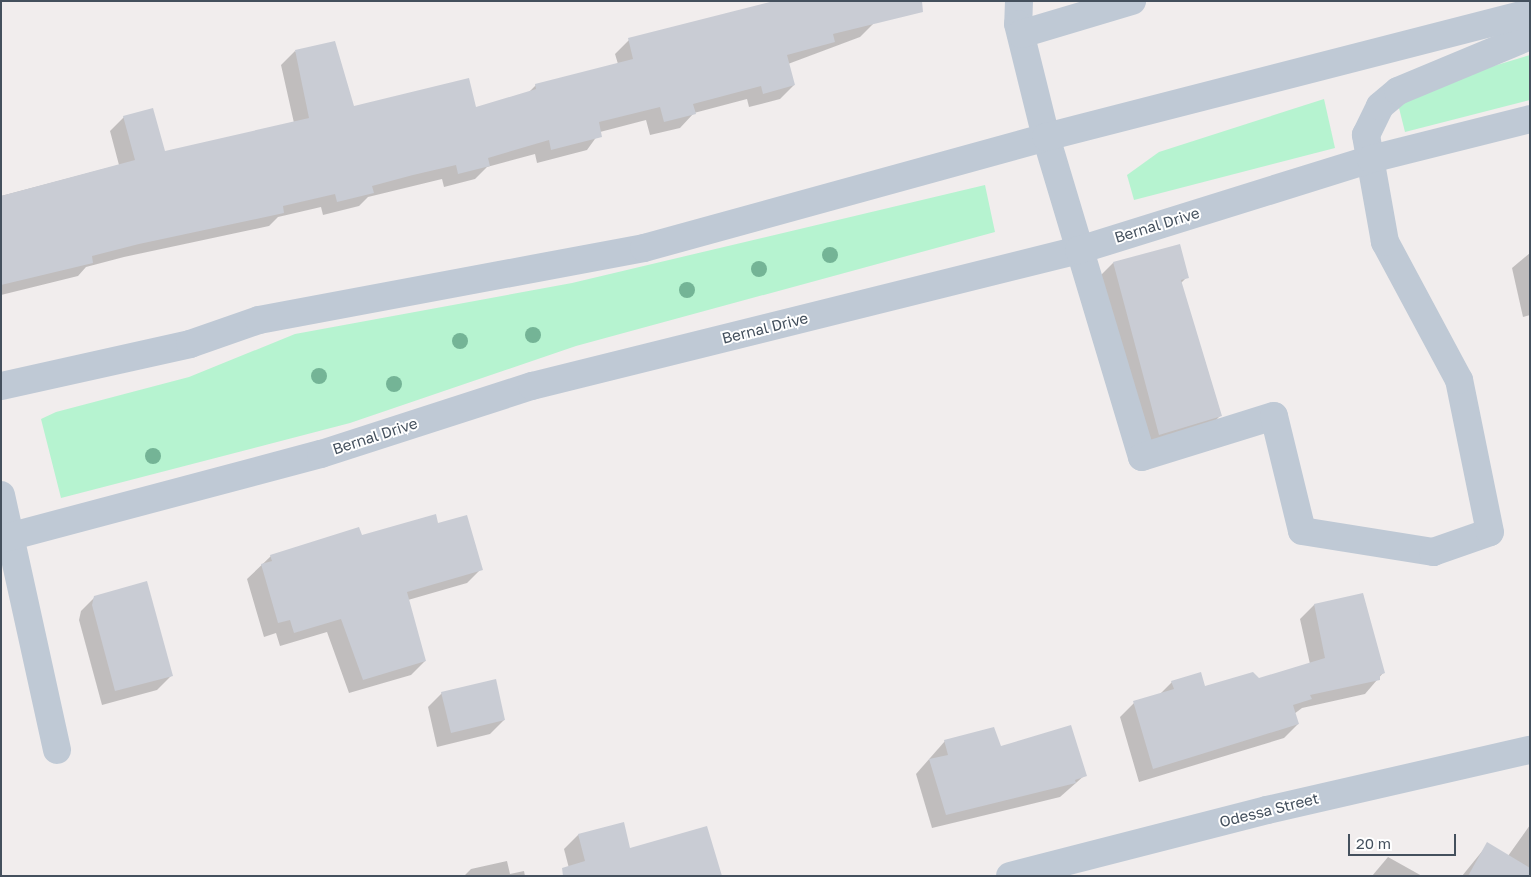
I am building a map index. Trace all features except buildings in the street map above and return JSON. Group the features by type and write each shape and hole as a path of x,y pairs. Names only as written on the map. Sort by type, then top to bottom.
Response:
{"street":[{"path":"1019,1 1021,34 1046,137 1142,457 1274,416 1302,531 1433,552 1490,532 1459,380 1385,242 1366,136 1380,106 1398,91 1530,36"},
{"path":"1021,34 1132,1"},
{"path":"1,386 190,344 259,320 644,248 1046,137 1530,13"},
{"name":"Bernal Drive","path":"6,538 321,454 532,386 1079,250 1371,159 1530,119"},
{"path":"1,494 6,538 58,750"},
{"name":"Odessa Street","path":"1010,876 1267,810 1530,750"}],"green space":[{"path":"1530,55 1530,100 1405,132 1399,108 1407,101 1450,79"},
{"path":"1324,99 1335,148 1134,200 1127,175 1159,152"},
{"path":"985,185 995,232 576,346 350,423 61,498 41,419 56,412 189,377 295,334 572,283"}]}
